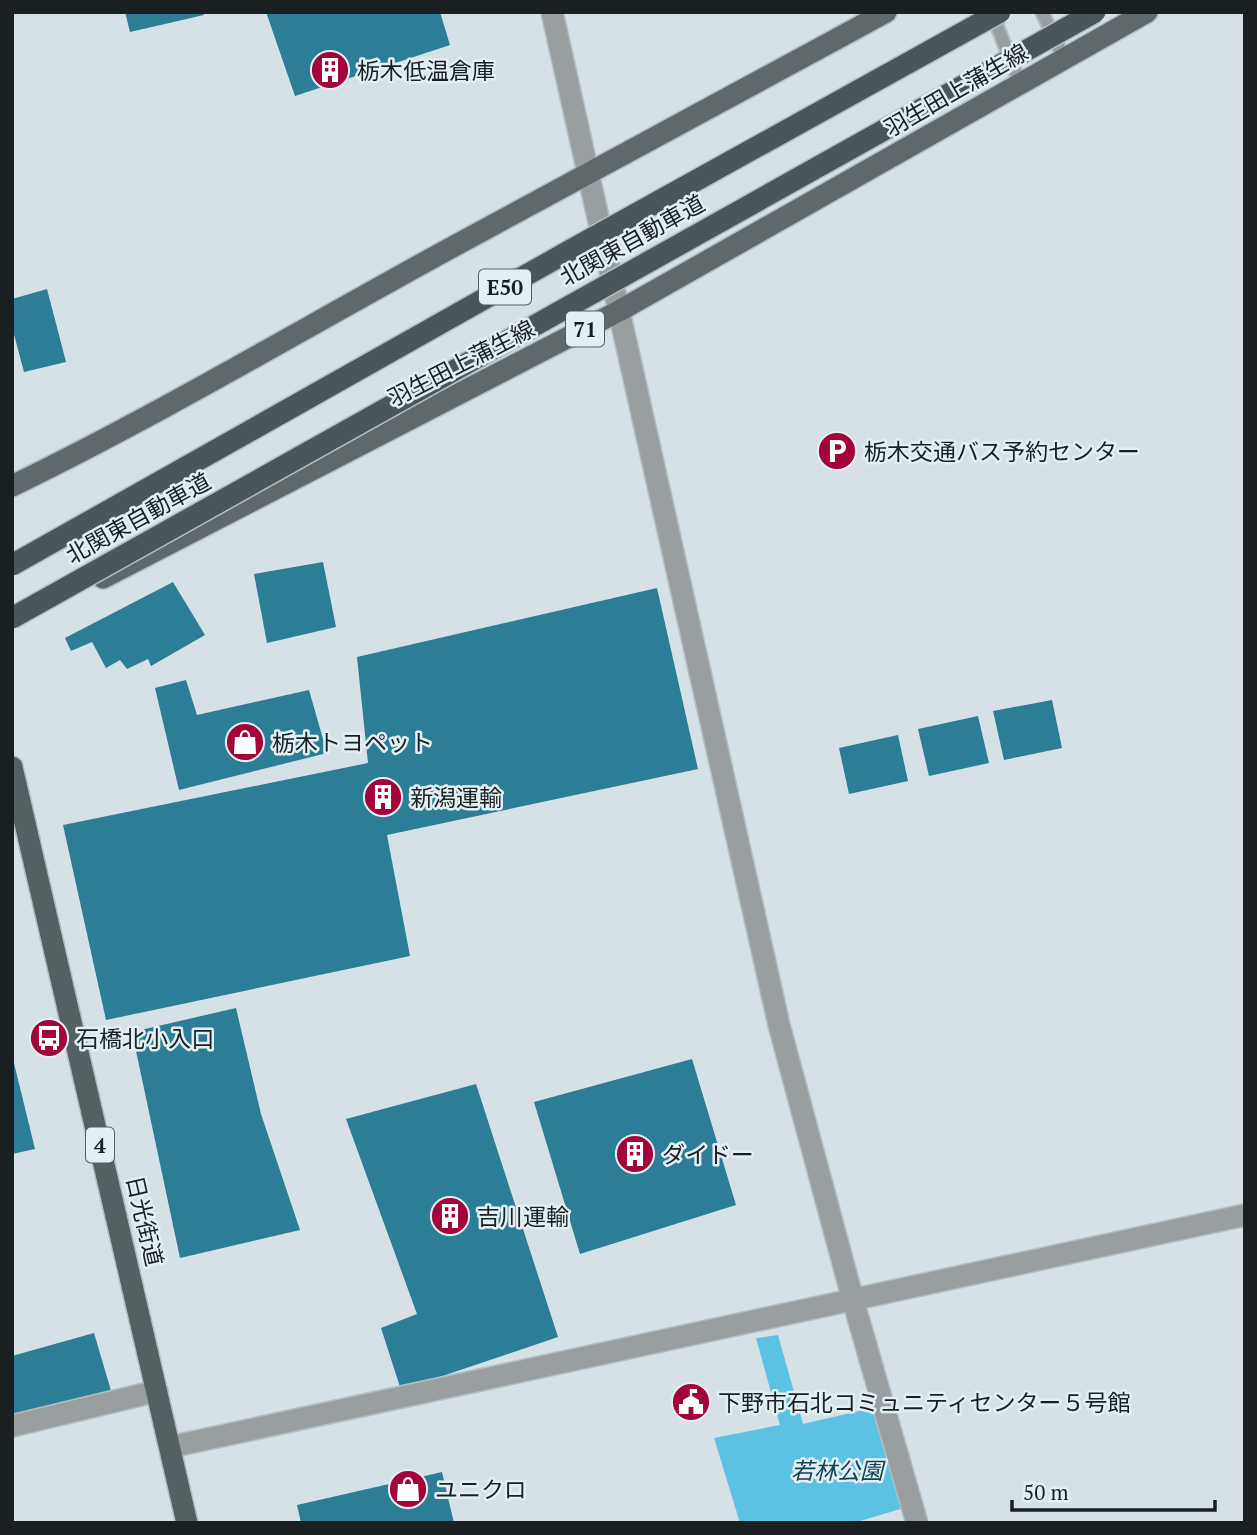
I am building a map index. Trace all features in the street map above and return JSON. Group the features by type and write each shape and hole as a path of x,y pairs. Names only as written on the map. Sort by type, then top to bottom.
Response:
{"highway":[{"name":"北関東自動車道","path":"12,565 1000,12"},
{"name":"北関東自動車道","path":"12,618 1095,12"},
{"name":"日光街道","path":"12,767 187,1523"}],"main road":[{"path":"12,486 139,423 458,244 886,12"},
{"name":"羽生田上蒲生線","path":"12,625 620,311 1147,12"}],"street":[{"path":"552,12 779,1025 853,1300 917,1523"},
{"path":"170,1447 1245,1215"},
{"path":"12,1426 157,1391"}],"lane":[{"path":"992,12 1020,84"},
{"path":"1042,12 1064,59"}],"green space":[{"name":"若林公園","path":"778,1335 803,1424 872,1408 904,1508 853,1523 740,1523 714,1438 780,1425 756,1338"}],"building":[{"path":"125,12 203,12 204,15 130,32"},
{"name":"栃木低温倉庫","path":"266,12 440,12 450,45 295,96"},
{"path":"47,289 66,362 24,372 12,327 12,299"},
{"path":"323,562 336,627 267,643 254,574"},
{"path":"173,582 205,635 151,666 148,659 127,669 120,660 106,668 92,642 71,651 65,638"},
{"name":"新潟運輸","path":"657,588 698,769 387,835 410,956 106,1020 63,825 368,763 357,657"},
{"path":"186,680 197,715 309,690 327,753 179,790 155,688"},
{"path":"1052,700 1062,748 1004,760 993,711"},
{"path":"978,716 989,763 929,776 918,729"},
{"path":"898,735 908,781 849,794 839,748"},
{"path":"236,1008 261,1114 300,1230 180,1258 132,1032"},
{"path":"12,1055 35,1149 12,1154"},
{"name":"ダイドー","path":"692,1059 736,1205 580,1254 534,1102"},
{"name":"吉川運輸","path":"476,1084 558,1337 401,1390 381,1328 417,1314 346,1119"},
{"path":"94,1333 112,1394 12,1417 12,1356"},
{"name":"ユニクロ","path":"442,1472 454,1523 301,1523 297,1505"}],"place":[{"name":"栃木低温倉庫","path":"330,70"},
{"name":"栃木交通バス予約センター","path":"837,451"},
{"name":"栃木トヨペット","path":"245,742"},
{"name":"新潟運輸","path":"383,797"},
{"name":"石橋北小入口","path":"49,1038"},
{"name":"ダイドー","path":"635,1154"},
{"name":"吉川運輸","path":"450,1216"},
{"name":"下野市石北コミュニティセンター５号館","path":"691,1402"},
{"name":"ユニクロ","path":"408,1489"}]}
